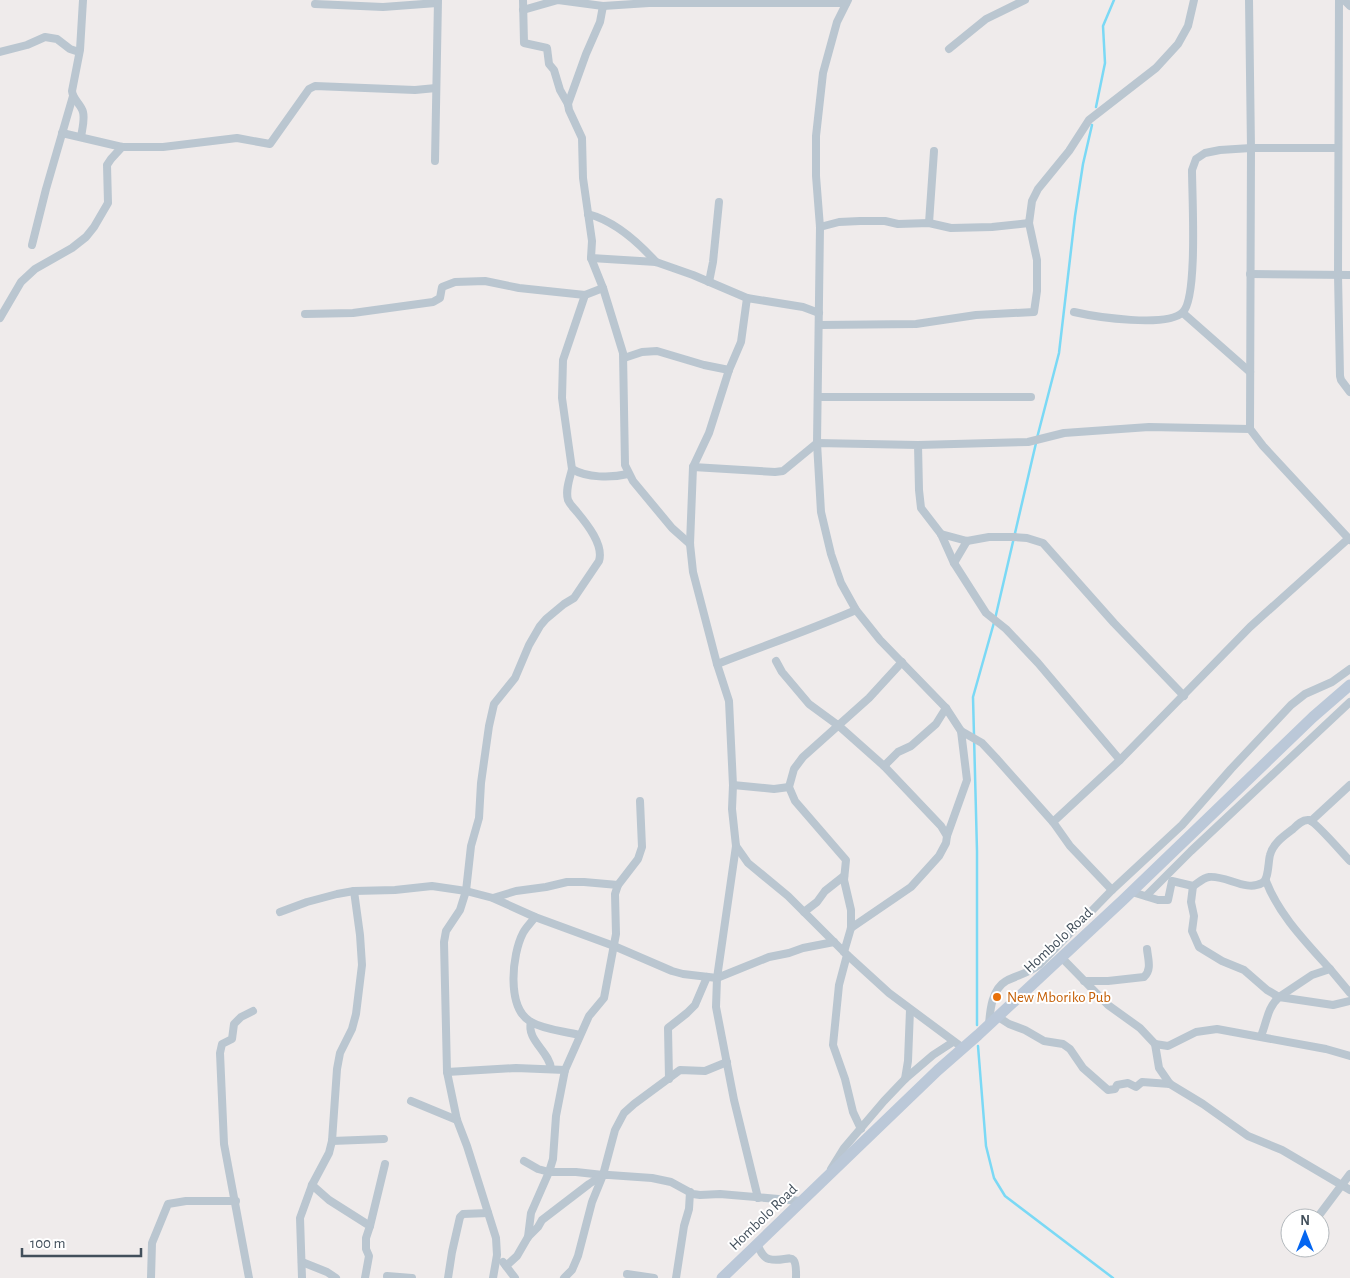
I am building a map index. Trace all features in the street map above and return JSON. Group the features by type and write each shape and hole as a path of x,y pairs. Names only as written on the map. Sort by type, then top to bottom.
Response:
{"street":[{"path":"32,245 73,96 80,52 82,0"},
{"path":"523,0 524,42 547,48 549,64 554,70 560,90 582,138 583,178 592,241 591,258 604,288 624,358 624,458 628,474 672,528 690,544"},
{"path":"523,10 558,0 603,6 649,3 847,1 837,22 830,44 820,90 816,154 820,227 817,443 819,498 822,521 840,583 856,610 880,640 946,708 961,731 982,743 1053,822 1070,846 1112,890"},
{"path":"949,49 986,19 1025,0"},
{"path":"818,325 916,324 976,315 1034,312 1037,291 1037,260 1029,223 1032,201 1038,189 1068,151 1089,120 1156,68 1178,44 1188,26 1194,0"},
{"path":"1053,822 1120,760 1250,627 1349,540 1262,446 1250,429 1251,148 1249,0"},
{"path":"1339,0 1338,274 1340,376 1350,392"},
{"path":"1344,0 1350,6"},
{"path":"315,4 383,7 438,1 435,161"},
{"path":"568,104 600,22 603,6"},
{"path":"0,52 27,45 45,37 57,39 70,49 80,52"},
{"path":"62,133 122,148 163,148 237,138 270,144 309,89 315,86 415,90 436,88"},
{"path":"73,96 83,112 81,137"},
{"path":"0,318 21,282 35,269 72,248 94,227 108,203 107,165 122,148"},
{"path":"1074,312 1086,315 1150,321 1165,319 1183,313 1190,293 1193,263 1192,166 1205,153 1251,148 1338,148"},
{"path":"929,223 934,150"},
{"path":"709,282 719,202"},
{"path":"588,214 608,221 638,243 656,262"},
{"path":"820,227 839,222 860,221 885,221 898,224 929,223 950,228 1029,223"},
{"path":"591,258 656,262 693,275 747,298 803,307 819,314"},
{"path":"1250,274 1350,275"},
{"path":"305,314 353,313 433,302 440,298 442,287 455,282 485,281 520,288 585,294 604,288"},
{"path":"494,1278 497,1254 496,1238 468,1146 457,1120 448,1072 445,935 460,910 466,891 471,846 479,818 481,777 493,706 519,671 529,645 540,626 546,619 574,598 601,555 598,544 587,525 569,502 568,490 572,469 562,398 563,360 585,294"},
{"path":"747,298 741,342 729,370 709,433 693,467 690,544 693,572 717,664 729,701 733,785 732,809 736,846 717,978 717,1016 744,1145 758,1198"},
{"path":"1183,313 1250,372"},
{"path":"624,358 642,352 657,351 704,365 729,370"},
{"path":"818,397 1031,397"},
{"path":"693,467 783,471 817,443 918,445 1028,442 1064,433 1149,427 1250,429"},
{"path":"918,445 921,508 941,534 954,562 986,612 1006,629 1038,663 1120,760"},
{"path":"572,469 577,472 607,477 628,474"},
{"path":"941,534 967,541 989,537 1014,537 1027,538 1043,543 1114,623 1184,696"},
{"path":"954,562 967,541"},
{"path":"717,664 804,632 856,610"},
{"path":"776,661 782,672 809,704 839,726 884,766 941,826 947,836"},
{"path":"861,1129 853,1112 845,1079 833,1045 839,985 850,928 851,910 844,876 846,860 795,801 789,787 794,769 803,757 869,698 902,662"},
{"path":"1170,1084 1142,1082 1136,1087 1128,1083 1108,1090 1083,1068 1070,1049 1063,1044 1044,1041 1026,1030 994,1021 990,1009 994,996 1002,984 1028,973 1039,965 1112,890 1182,825 1290,706 1305,694 1332,682 1350,669"},
{"name":"Hombolo Road","path":"722,1278 938,1070 958,1045 994,1021 1350,685"},
{"path":"1146,896 1190,851 1350,702"},
{"path":"884,766 898,752 911,746 936,724 946,708"},
{"path":"850,928 911,887 939,856 946,844 947,836 967,780 961,731"},
{"path":"733,785 774,789 789,787"},
{"path":"1311,821 1350,785"},
{"path":"528,1237 530,1213 550,1172 553,1160 556,1116 565,1070 589,1016 604,998 614,946 616,926 615,894 618,885 638,859 641,850 640,801"},
{"path":"1350,861 1311,821 1306,820 1301,822 1274,846 1270,853 1266,881 1272,896 1302,938 1350,993"},
{"path":"736,846 748,863 804,912 889,993 958,1045"},
{"path":"804,912 818,902 825,891 844,876"},
{"path":"1266,881 1258,885 1250,885 1210,877 1193,886 1191,902 1194,916 1192,931 1198,947 1222,961 1244,970 1267,990 1279,997 1333,1005 1350,1001"},
{"path":"1132,892 1158,900 1168,900 1172,880 1193,886"},
{"path":"493,898 516,891 567,882 618,885"},
{"path":"280,912 306,902 336,894 432,886 466,891 493,898 535,917 614,946 672,971 717,978 755,962 803,948 834,942"},
{"path":"302,1278 300,1218 312,1185 326,1161 332,1141 337,1069 340,1053 352,1029 356,1014 362,965 354,892"},
{"path":"535,917 523,933 515,958 512,986 519,1008 530,1022 579,1036"},
{"path":"1084,981 1144,978 1149,970 1147,949"},
{"path":"1061,957 1116,1012 1140,1028 1155,1044 1158,1068 1170,1084 1203,1104 1248,1136 1282,1150 1350,1190"},
{"path":"1261,1036 1271,1004 1312,975 1330,968"},
{"path":"669,1079 668,1028 687,1014 694,1005 707,977"},
{"path":"905,1079 908,1061 910,1010"},
{"path":"249,1278 224,1144 220,1050 222,1044 232,1039 234,1024 253,1011"},
{"path":"530,1022 533,1038 549,1060 551,1069"},
{"path":"1155,1044 1168,1046 1196,1032 1217,1029 1326,1049 1350,1056"},
{"path":"827,1175 844,1148 905,1079 934,1055 958,1045"},
{"path":"564,1278 572,1270 575,1263 615,1130 624,1113 680,1070 705,1071 727,1062"},
{"path":"448,1072 516,1068 565,1070"},
{"path":"411,1101 457,1120"},
{"path":"332,1141 384,1139"},
{"path":"524,1161 538,1169 550,1172 576,1172 657,1179 671,1182 700,1195 720,1194 801,1200"},
{"path":"365,1278 369,1256 366,1249 366,1238 385,1164"},
{"path":"1325,1208 1350,1174"},
{"path":"506,1266 517,1256 528,1237 542,1220 602,1175"},
{"path":"312,1185 329,1200 370,1226"},
{"path":"676,1278 684,1226 689,1209 690,1192"},
{"path":"151,1278 152,1243 168,1204 186,1201 236,1201"},
{"path":"448,1278 460,1217 463,1214 488,1213"},
{"path":"757,1244 762,1254 769,1259 790,1258 794,1260 796,1264 796,1278"},
{"path":"497,1254 515,1278"},
{"path":"302,1262 327,1272 336,1278"},
{"path":"627,1274 654,1278"},
{"path":"387,1276 412,1278"}],"waterway":[{"path":"1096,107 1105,63 1103,26 1114,0"},
{"path":"1037,438 1059,353 1075,216 1083,164 1092,125"},
{"path":"977,1025 977,851 973,697 995,619 1036,443"},
{"path":"978,1046 986,1146 994,1178 1005,1196 1113,1278"}],"place":[{"name":"New Mboriko Pub","path":"997,997"}]}
